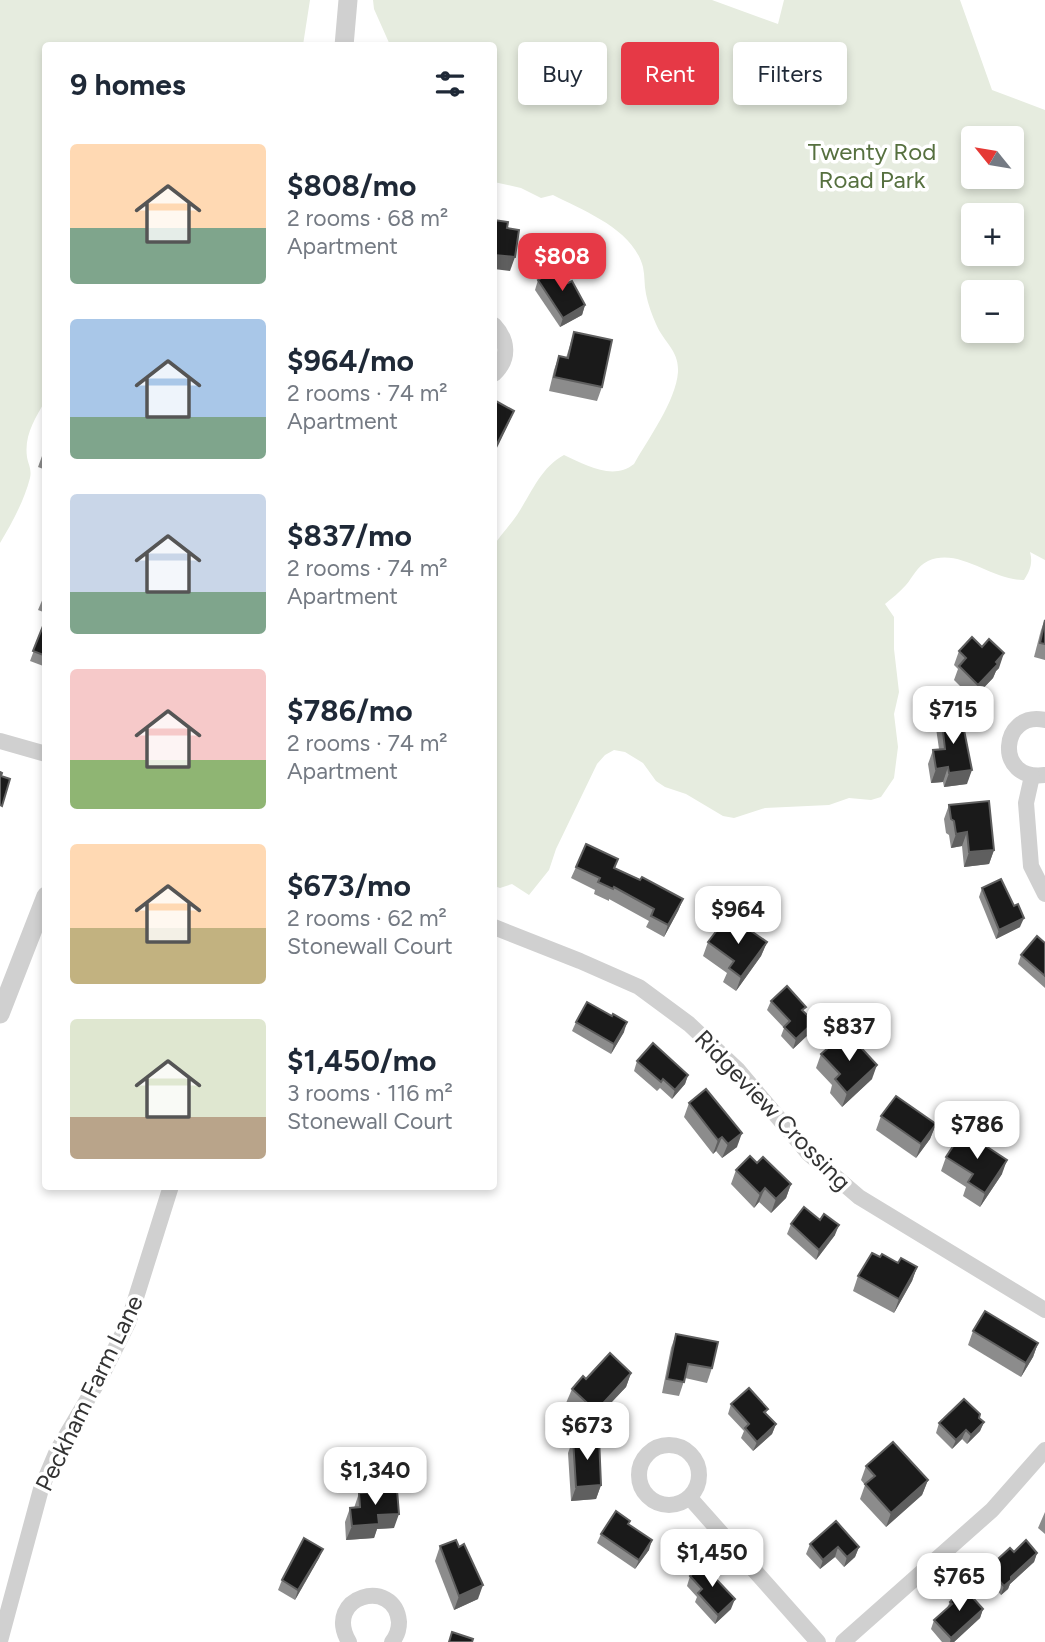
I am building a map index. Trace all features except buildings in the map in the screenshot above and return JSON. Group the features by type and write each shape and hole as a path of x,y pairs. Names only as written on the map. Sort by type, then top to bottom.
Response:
{"street":[{"path":"344,42 348,0"},
{"path":"497,329 505,341 506,352 497,370"},
{"path":"1045,720 1030,720 1020,724 1009,743 1009,754 1014,765 1022,772 1039,776 1026,803 1031,866 1045,894"},
{"path":"0,741 42,753"},
{"path":"0,1014 42,906"},
{"name":"Ridgeview Crossing","path":"497,928 639,987 689,1024 737,1069 809,1154 859,1197 1045,1310"},
{"name":"Peckham Farm Lane","path":"0,1641 41,1489 57,1451 103,1373 128,1323 170,1190"},
{"path":"843,1642 992,1510 1045,1450"},
{"path":"690,1497 818,1642"},
{"path":"349,1642 344,1631 346,1610 354,1601 375,1595 393,1606 398,1616 399,1627 392,1642"}],"green space":[{"path":"0,0 310,0 303,42 42,42 42,407 27,442 30,478 17,512 0,543"},
{"name":"Twenty Rod Road Park","path":"373,0 712,0 778,24 784,0 960,0 992,90 1045,110 1045,560 1030,552 1030,567 1024,580 1012,579 952,558 928,561 904,588 885,604 894,617 894,649 899,692 894,714 898,747 894,778 881,797 871,800 849,798 829,805 765,808 734,818 723,816 686,794 665,787 656,781 643,763 625,752 614,750 597,764 556,849 549,870 529,895 512,884 497,887 497,541 549,466 564,455 599,470 617,471 634,464 672,395 678,364 674,352 653,317 646,294 643,267 629,242 606,223 553,195 541,198 521,188 497,183 497,42 389,42 374,9"}]}
